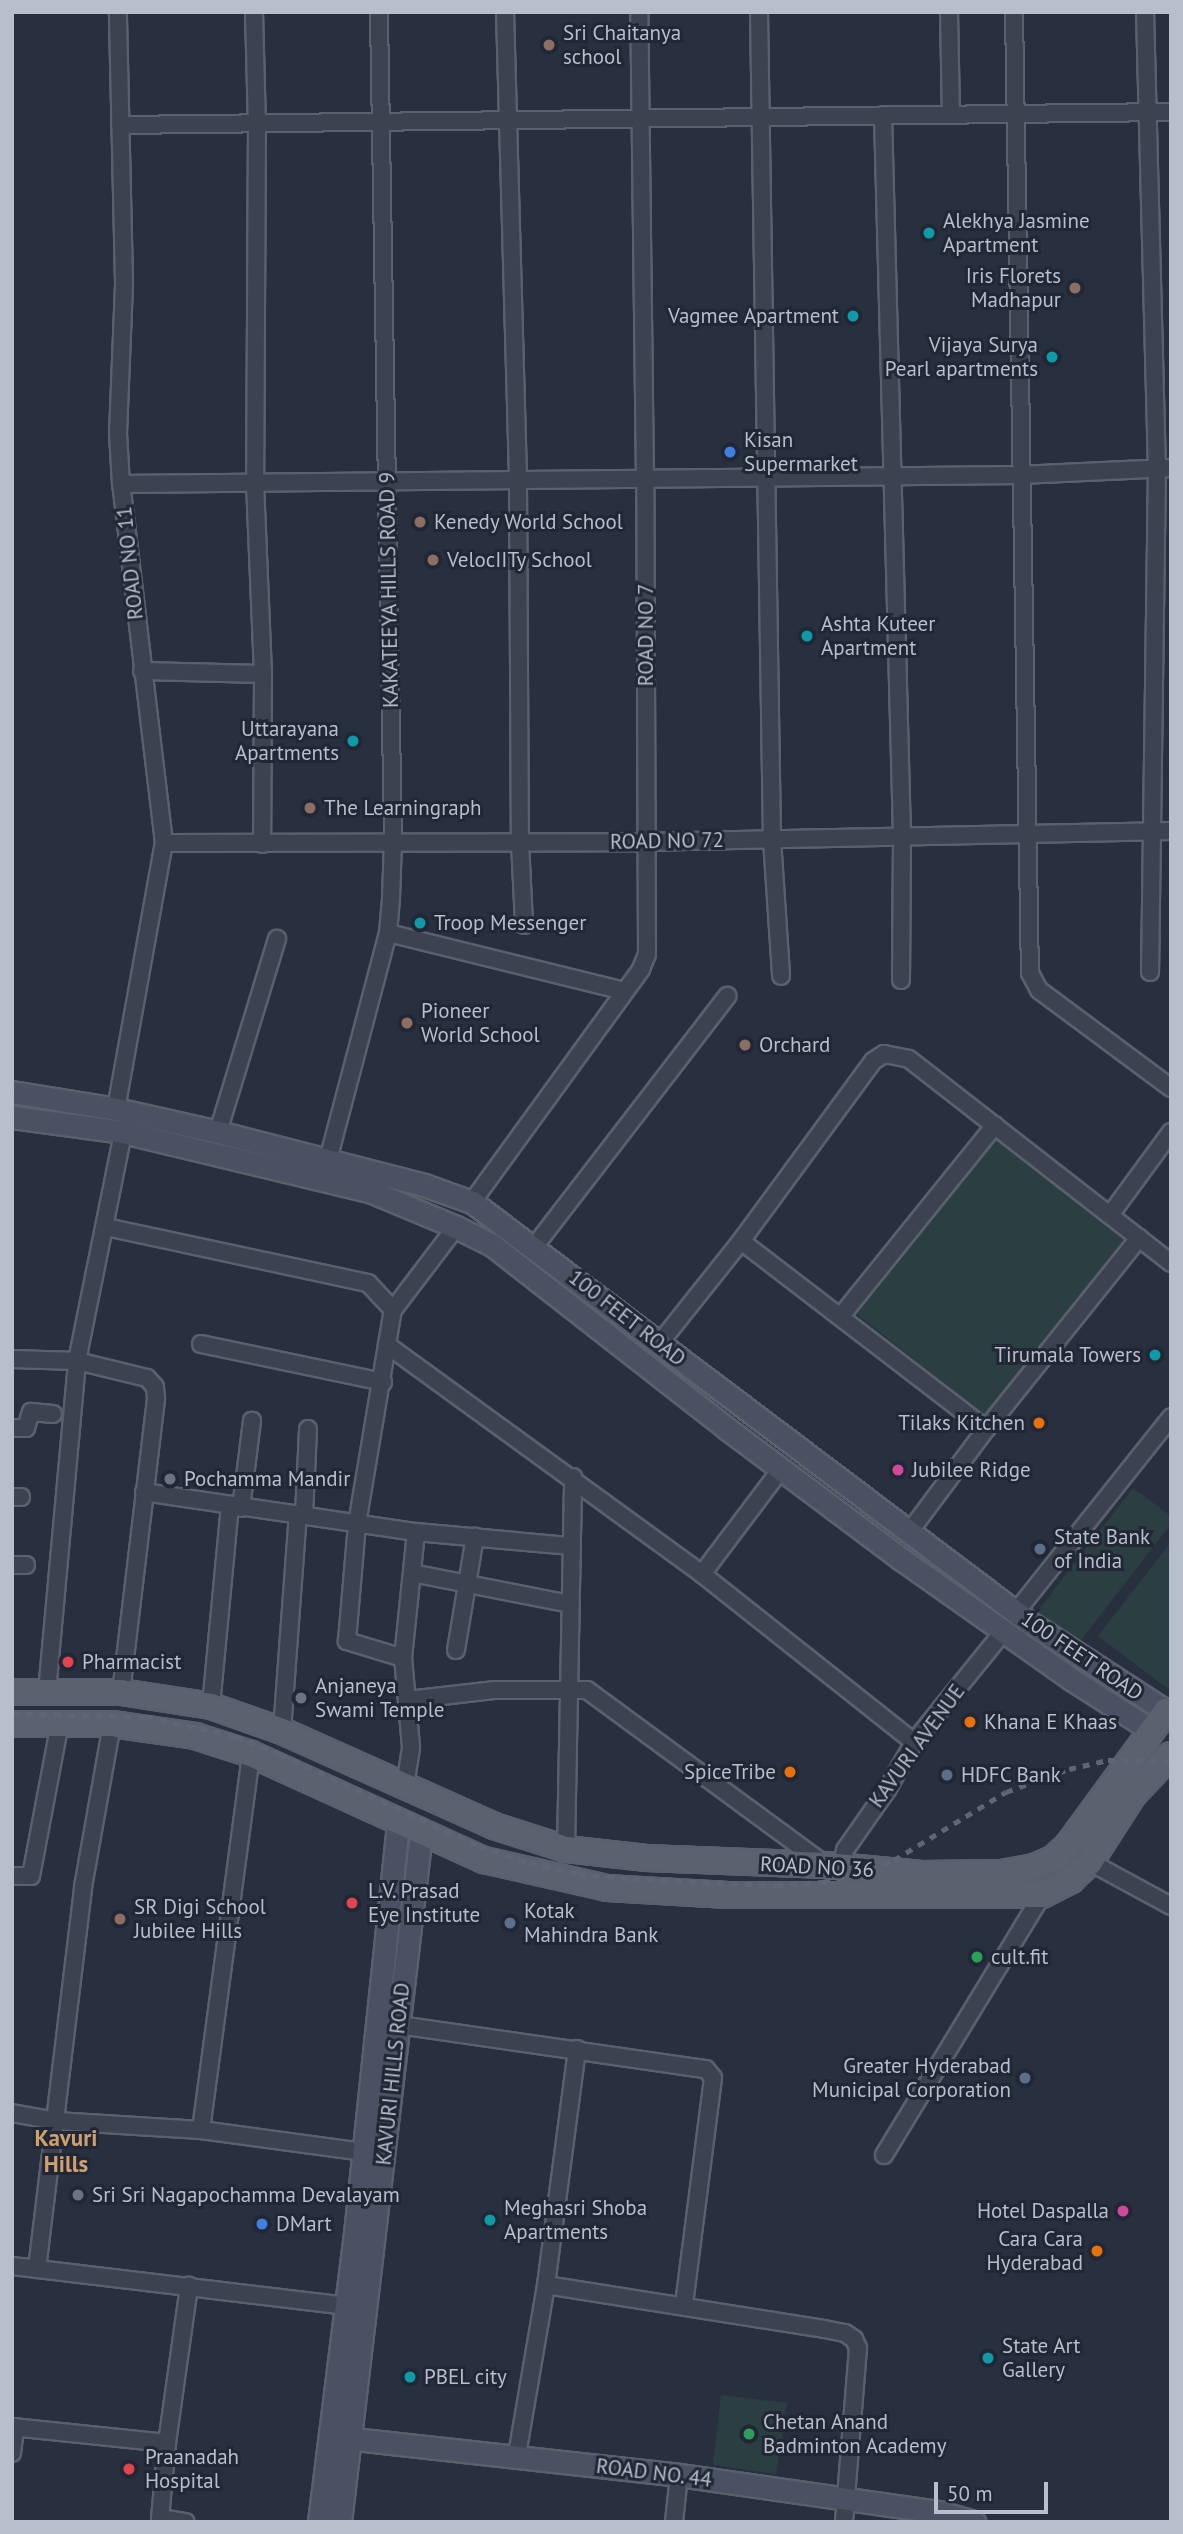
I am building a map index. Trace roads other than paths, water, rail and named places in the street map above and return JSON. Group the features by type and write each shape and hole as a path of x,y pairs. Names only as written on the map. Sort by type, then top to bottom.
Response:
{"main road":[{"name":"100 FEET ROAD","path":"12,1092 116,1109 218,1132 424,1185 472,1202 1165,1724"},
{"name":"100 FEET ROAD","path":"12,1117 123,1132 372,1192 492,1245 781,1469 1070,1679 1165,1724"},
{"path":"611,1337 625,1318"},
{"name":"ROAD NO 36","path":"12,1692 121,1692 211,1706 282,1731 494,1826 566,1849 655,1858 834,1866 922,1874 1001,1873 1034,1867 1053,1859 1068,1845 1165,1724"},
{"name":"ROAD NO 36","path":"12,1724 112,1724 195,1736 251,1754 421,1834 484,1860 535,1873 607,1888 830,1896 1042,1895 1071,1880 1090,1862 1133,1795 1171,1755"},
{"name":"KAVURI HILLS ROAD","path":"319,2522 341,2437 399,2025 404,1883 398,1822"},
{"name":"KAVURI HILLS ROAD","path":"340,2522 346,2306 363,2152 404,1883 421,1834"},
{"path":"649,1891 655,1858"},
{"name":"ROAD NO. 44","path":"341,2437 679,2475 847,2499 871,2505 939,2512 975,2522"},
{"path":"871,2505 897,2522"}],"street":[{"name":"ROAD NO 11","path":"116,1109 163,843 121,484 118,380 124,282 118,12"},
{"path":"254,12 257,124 255,483 262,674 262,844"},
{"name":"KAKATEEYA HILLS ROAD 9","path":"328,1160 388,933 393,842 379,12"},
{"path":"505,12 518,480 520,842 524,925"},
{"name":"ROAD NO 7","path":"472,1202 641,970 647,954 639,12"},
{"path":"760,12 772,839 781,976"},
{"path":"949,12 950,114"},
{"path":"1014,12 1018,113 1020,475 1030,973 1033,983 1171,1088"},
{"path":"1145,12 1164,468 1150,972"},
{"path":"120,125 1171,112"},
{"path":"883,115 902,838 901,980"},
{"path":"121,484 1020,475 1164,468"},
{"path":"142,671 262,674"},
{"name":"ROAD NO 72","path":"163,843 647,842 1171,831"},
{"path":"388,933 624,991"},
{"path":"218,1132 277,939"},
{"path":"534,1247 727,996"},
{"path":"659,1344 741,1241 873,1061 884,1054 909,1059 1171,1263"},
{"path":"841,1316 995,1125"},
{"path":"47,1692 77,1361 123,1132"},
{"path":"1110,1215 1171,1132"},
{"path":"106,1227 369,1283 393,1310"},
{"path":"403,1658 347,1641 356,1524 383,1382 393,1310 456,1227"},
{"path":"910,1531 986,1429 1139,1238"},
{"path":"741,1241 986,1429"},
{"path":"201,1343 383,1382"},
{"path":"387,1345 702,1574 914,1742"},
{"path":"12,1359 77,1361 147,1378 152,1382 156,1399 121,1692"},
{"path":"12,1428 26,1428 31,1412 53,1414"},
{"path":"1016,1612 1171,1417"},
{"path":"211,1706 235,1507 252,1421"},
{"path":"282,1731 309,1429"},
{"path":"702,1574 781,1469"},
{"path":"566,1849 573,1478"},
{"path":"144,1492 416,1532 571,1546"},
{"path":"405,1786 411,1747 403,1658 416,1532"},
{"path":"456,1650 475,1537"},
{"path":"412,1573 570,1604"},
{"name":"KAVURI AVENUE","path":"834,1866 887,1790 914,1742 1003,1630"},
{"path":"408,1700 495,1690 587,1690 834,1866"},
{"path":"12,1876 31,1876 60,1722"},
{"path":"37,2269 83,1887 112,1724"},
{"path":"201,2130 251,1754"},
{"path":"1090,1862 1171,1906"},
{"path":"884,2155 1042,1895"},
{"path":"399,2025 701,2066 711,2074 684,2304"},
{"path":"517,2455 546,2285 577,2049"},
{"path":"12,2113 56,2121 201,2130 363,2152"},
{"path":"12,2266 346,2306"},
{"path":"546,2285 684,2304 835,2331 854,2339 858,2348 844,2522"},
{"path":"186,2522 160,2520 166,2444 189,2286"},
{"path":"12,2452 14,2427 166,2444"},
{"path":"674,2522 679,2475"}],"railway":[{"path":"12,1713 146,1717 235,1736 479,1846 529,1863 579,1874 633,1879 776,1885 823,1882 857,1874 894,1860 1006,1792 1069,1769 1108,1760 1171,1761"}],"place":[{"name":"Sri Chaitanya school","path":"549,45"},
{"name":"Alekhya Jasmine Apartment","path":"929,233"},
{"name":"Iris Florets Madhapur","path":"1075,288"},
{"name":"Vagmee Apartment","path":"853,316"},
{"name":"Vijaya Surya Pearl apartments","path":"1052,357"},
{"name":"Kisan Supermarket","path":"730,452"},
{"name":"Kenedy World School","path":"420,522"},
{"name":"VelocIITy School","path":"433,560"},
{"name":"Ashta Kuteer Apartment","path":"807,636"},
{"name":"Uttarayana Apartments","path":"353,741"},
{"name":"The Learningraph","path":"310,808"},
{"name":"Troop Messenger","path":"420,923"},
{"name":"Pioneer World School","path":"407,1023"},
{"name":"Orchard","path":"745,1045"},
{"name":"Tirumala Towers","path":"1155,1355"},
{"name":"Tilaks Kitchen","path":"1039,1423"},
{"name":"Jubilee Ridge","path":"898,1470"},
{"name":"Pochamma Mandir","path":"170,1479"},
{"name":"State Bank of India","path":"1040,1549"},
{"name":"Pharmacist","path":"68,1662"},
{"name":"Anjaneya Swami Temple","path":"301,1698"},
{"name":"Khana E Khaas","path":"970,1722"},
{"name":"SpiceTribe","path":"790,1772"},
{"name":"HDFC Bank","path":"947,1775"},
{"name":"L.V. Prasad Eye Institute","path":"352,1903"},
{"name":"SR Digi School Jubilee Hills","path":"120,1919"},
{"name":"Kotak Mahindra Bank","path":"510,1923"},
{"name":"cult.fit","path":"977,1957"},
{"name":"Greater Hyderabad Municipal Corporation","path":"1025,2078"},
{"name":"Sri Sri Nagapochamma Devalayam","path":"78,2195"},
{"name":"Hotel Daspalla","path":"1123,2211"},
{"name":"Meghasri Shoba Apartments","path":"490,2220"},
{"name":"DMart","path":"262,2224"},
{"name":"Cara Cara Hyderabad","path":"1097,2251"},
{"name":"State Art Gallery","path":"988,2358"},
{"name":"PBEL city","path":"410,2377"},
{"name":"Chetan Anand Badminton Academy","path":"749,2434"},
{"name":"Praanadah Hospital","path":"129,2469"}],"district":[{"name":"Kavuri Hills","path":"66,2151"}]}
